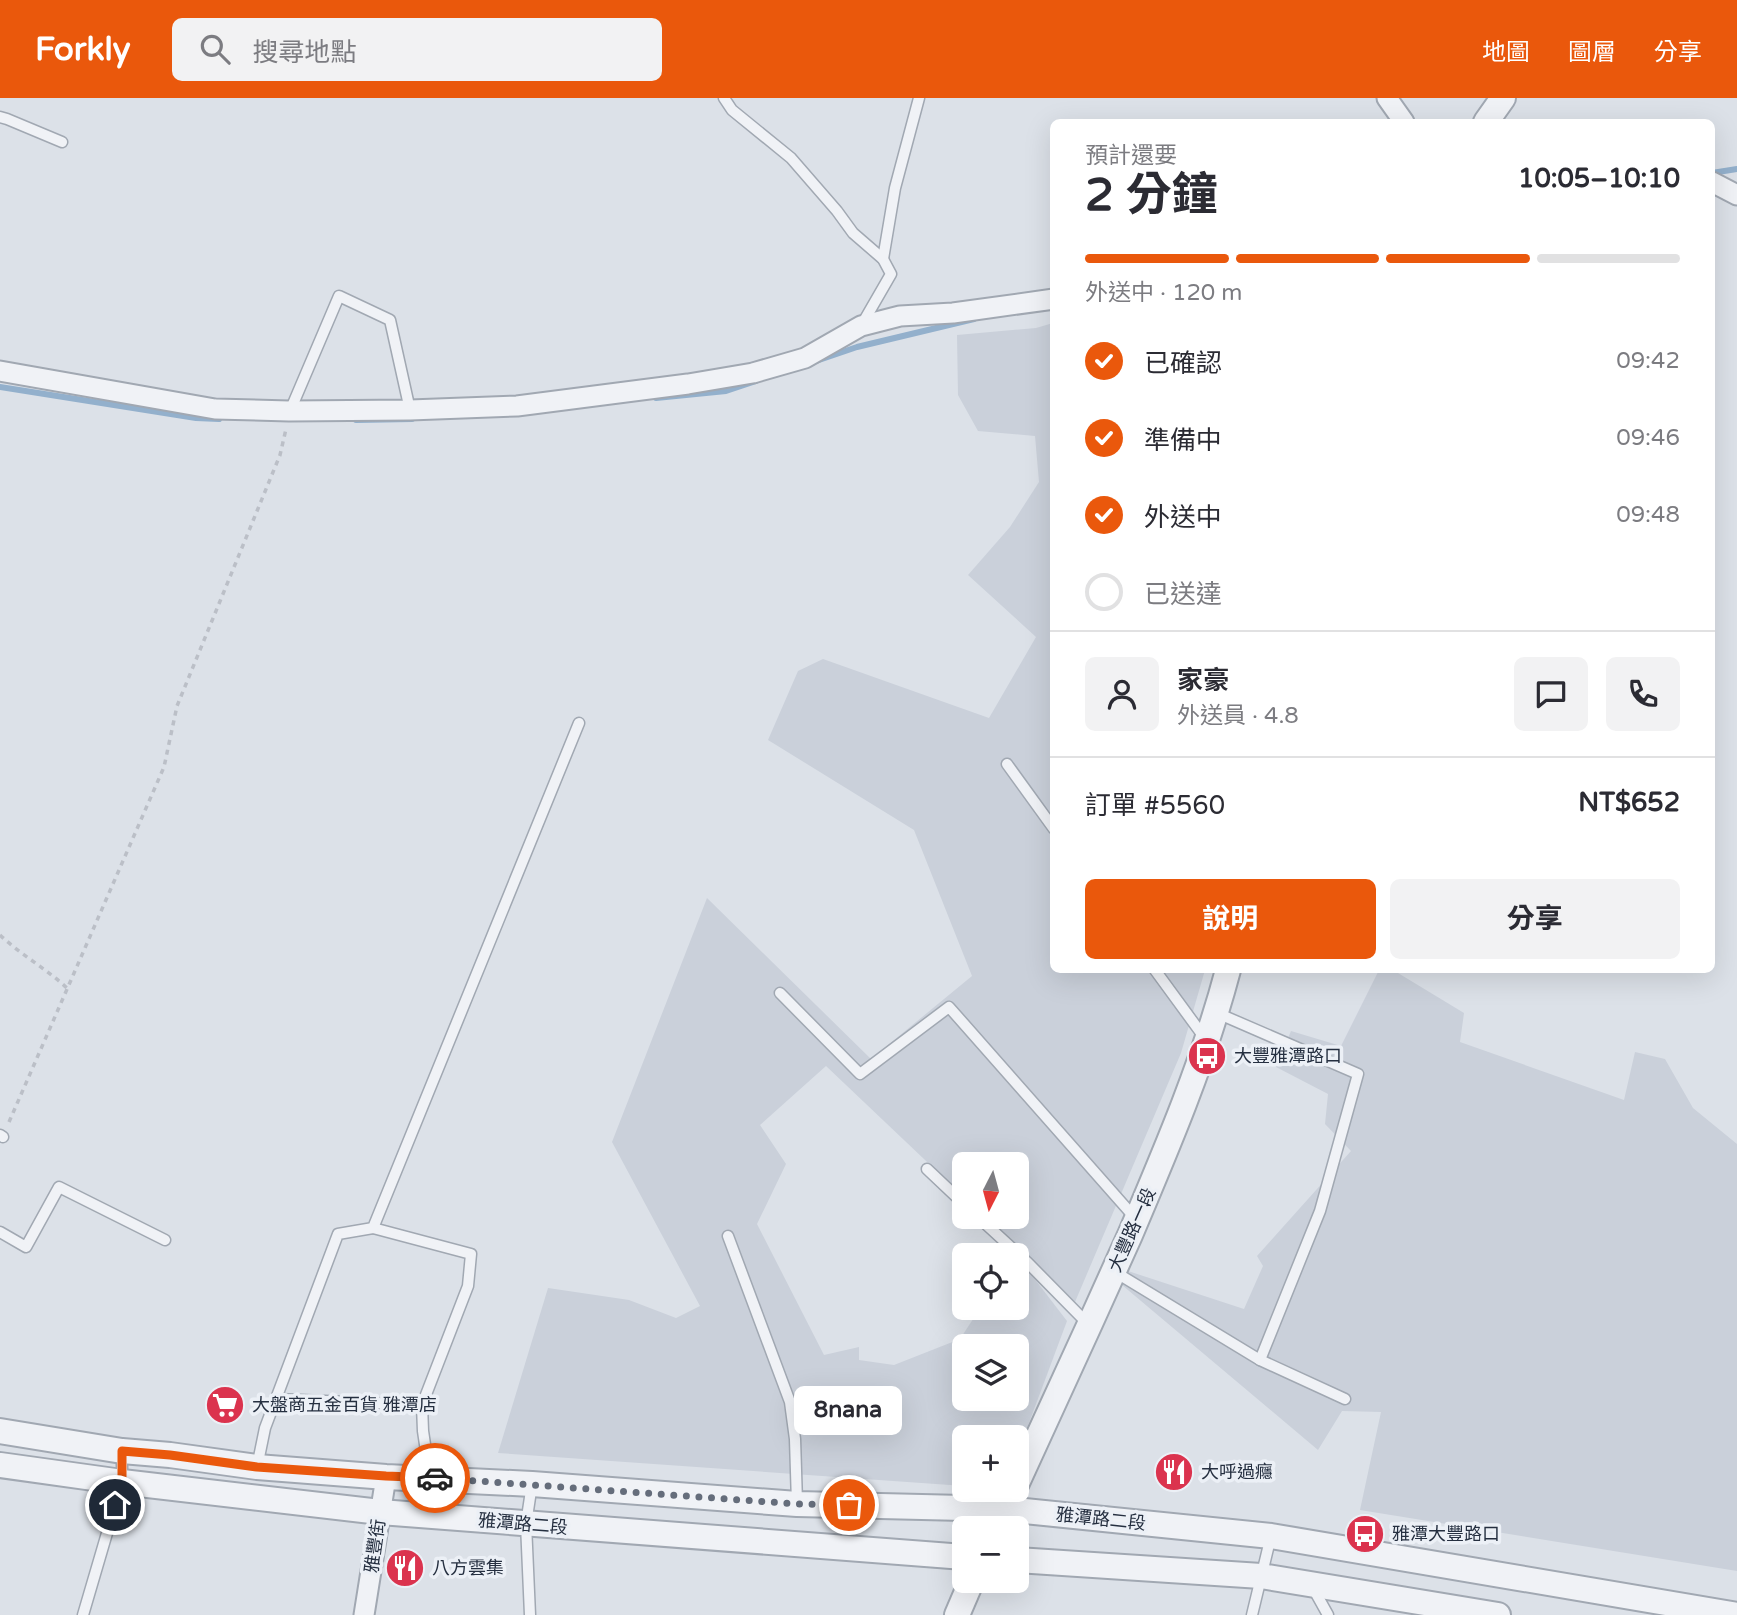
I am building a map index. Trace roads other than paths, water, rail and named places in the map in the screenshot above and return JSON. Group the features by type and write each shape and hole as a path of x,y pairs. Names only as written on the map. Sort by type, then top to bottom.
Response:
{"street":[{"path":"1387,98 1402,119"},
{"path":"1488,119 1503,98"},
{"path":"1715,181 1737,178"},
{"path":"1715,183 1737,195"},
{"path":"0,371 215,409 410,410 517,406 753,373 805,358 861,326 900,316 953,313 1050,300"},
{"name":"大豐路一段","path":"1029,1457 1164,1157 1217,1013 1227,973"},
{"name":"雅潭路二段","path":"0,1431 122,1451 257,1467 797,1504 1005,1509 1271,1536 1737,1615"},
{"name":"雅潭路二段","path":"0,1465 380,1512 952,1556"},
{"name":"雅豐街","path":"365,1615 386,1476"},
{"path":"1029,1561 1261,1576 1498,1615"},
{"path":"957,1615 966,1593"}],"lane":[{"path":"724,98 732,110 791,158 853,233 883,259 891,274 861,326"},
{"path":"883,259 895,188 919,98"},
{"path":"0,117 62,142"},
{"path":"289,411 339,296 390,320 410,410"},
{"path":"373,1228 579,723"},
{"path":"1007,764 1050,823"},
{"path":"1157,973 1206,1041"},
{"path":"780,993 860,1074 949,1007 1136,1219"},
{"path":"1217,1013 1358,1074 1320,1211 1260,1360"},
{"path":"928,1169 952,1192"},
{"path":"0,1232 26,1247 59,1187 165,1240"},
{"path":"257,1467 265,1428 275,1399 338,1234 373,1228 471,1254 468,1286 422,1405 422,1431 430,1478"},
{"path":"992,1229 1089,1325"},
{"path":"728,1236 790,1402 795,1439 797,1504"},
{"path":"1113,1272 1260,1360 1345,1399"},
{"path":"275,1399 422,1405"},
{"path":"83,1615 122,1482 122,1451"},
{"path":"530,1615 526,1524 532,1484"},
{"path":"1252,1615 1271,1536"},
{"path":"1311,1585 1328,1615"}],"waterway":[{"path":"1715,173 1737,169"},
{"path":"816,361 857,347 974,319"},
{"path":"656,398 726,391 756,381"},
{"path":"0,387 196,418 219,419"},
{"path":"356,420 412,419"}],"place":[{"name":"大豐雅潭路口","path":"1207,1056"},
{"name":"大盤商五金百貨 雅潭店","path":"225,1405"},
{"name":"大呼過癮","path":"1174,1472"},
{"name":"8nana","path":"849,1505"},
{"name":"雅潭大豐路口","path":"1365,1534"},
{"name":"八方雲集","path":"405,1568"}]}
